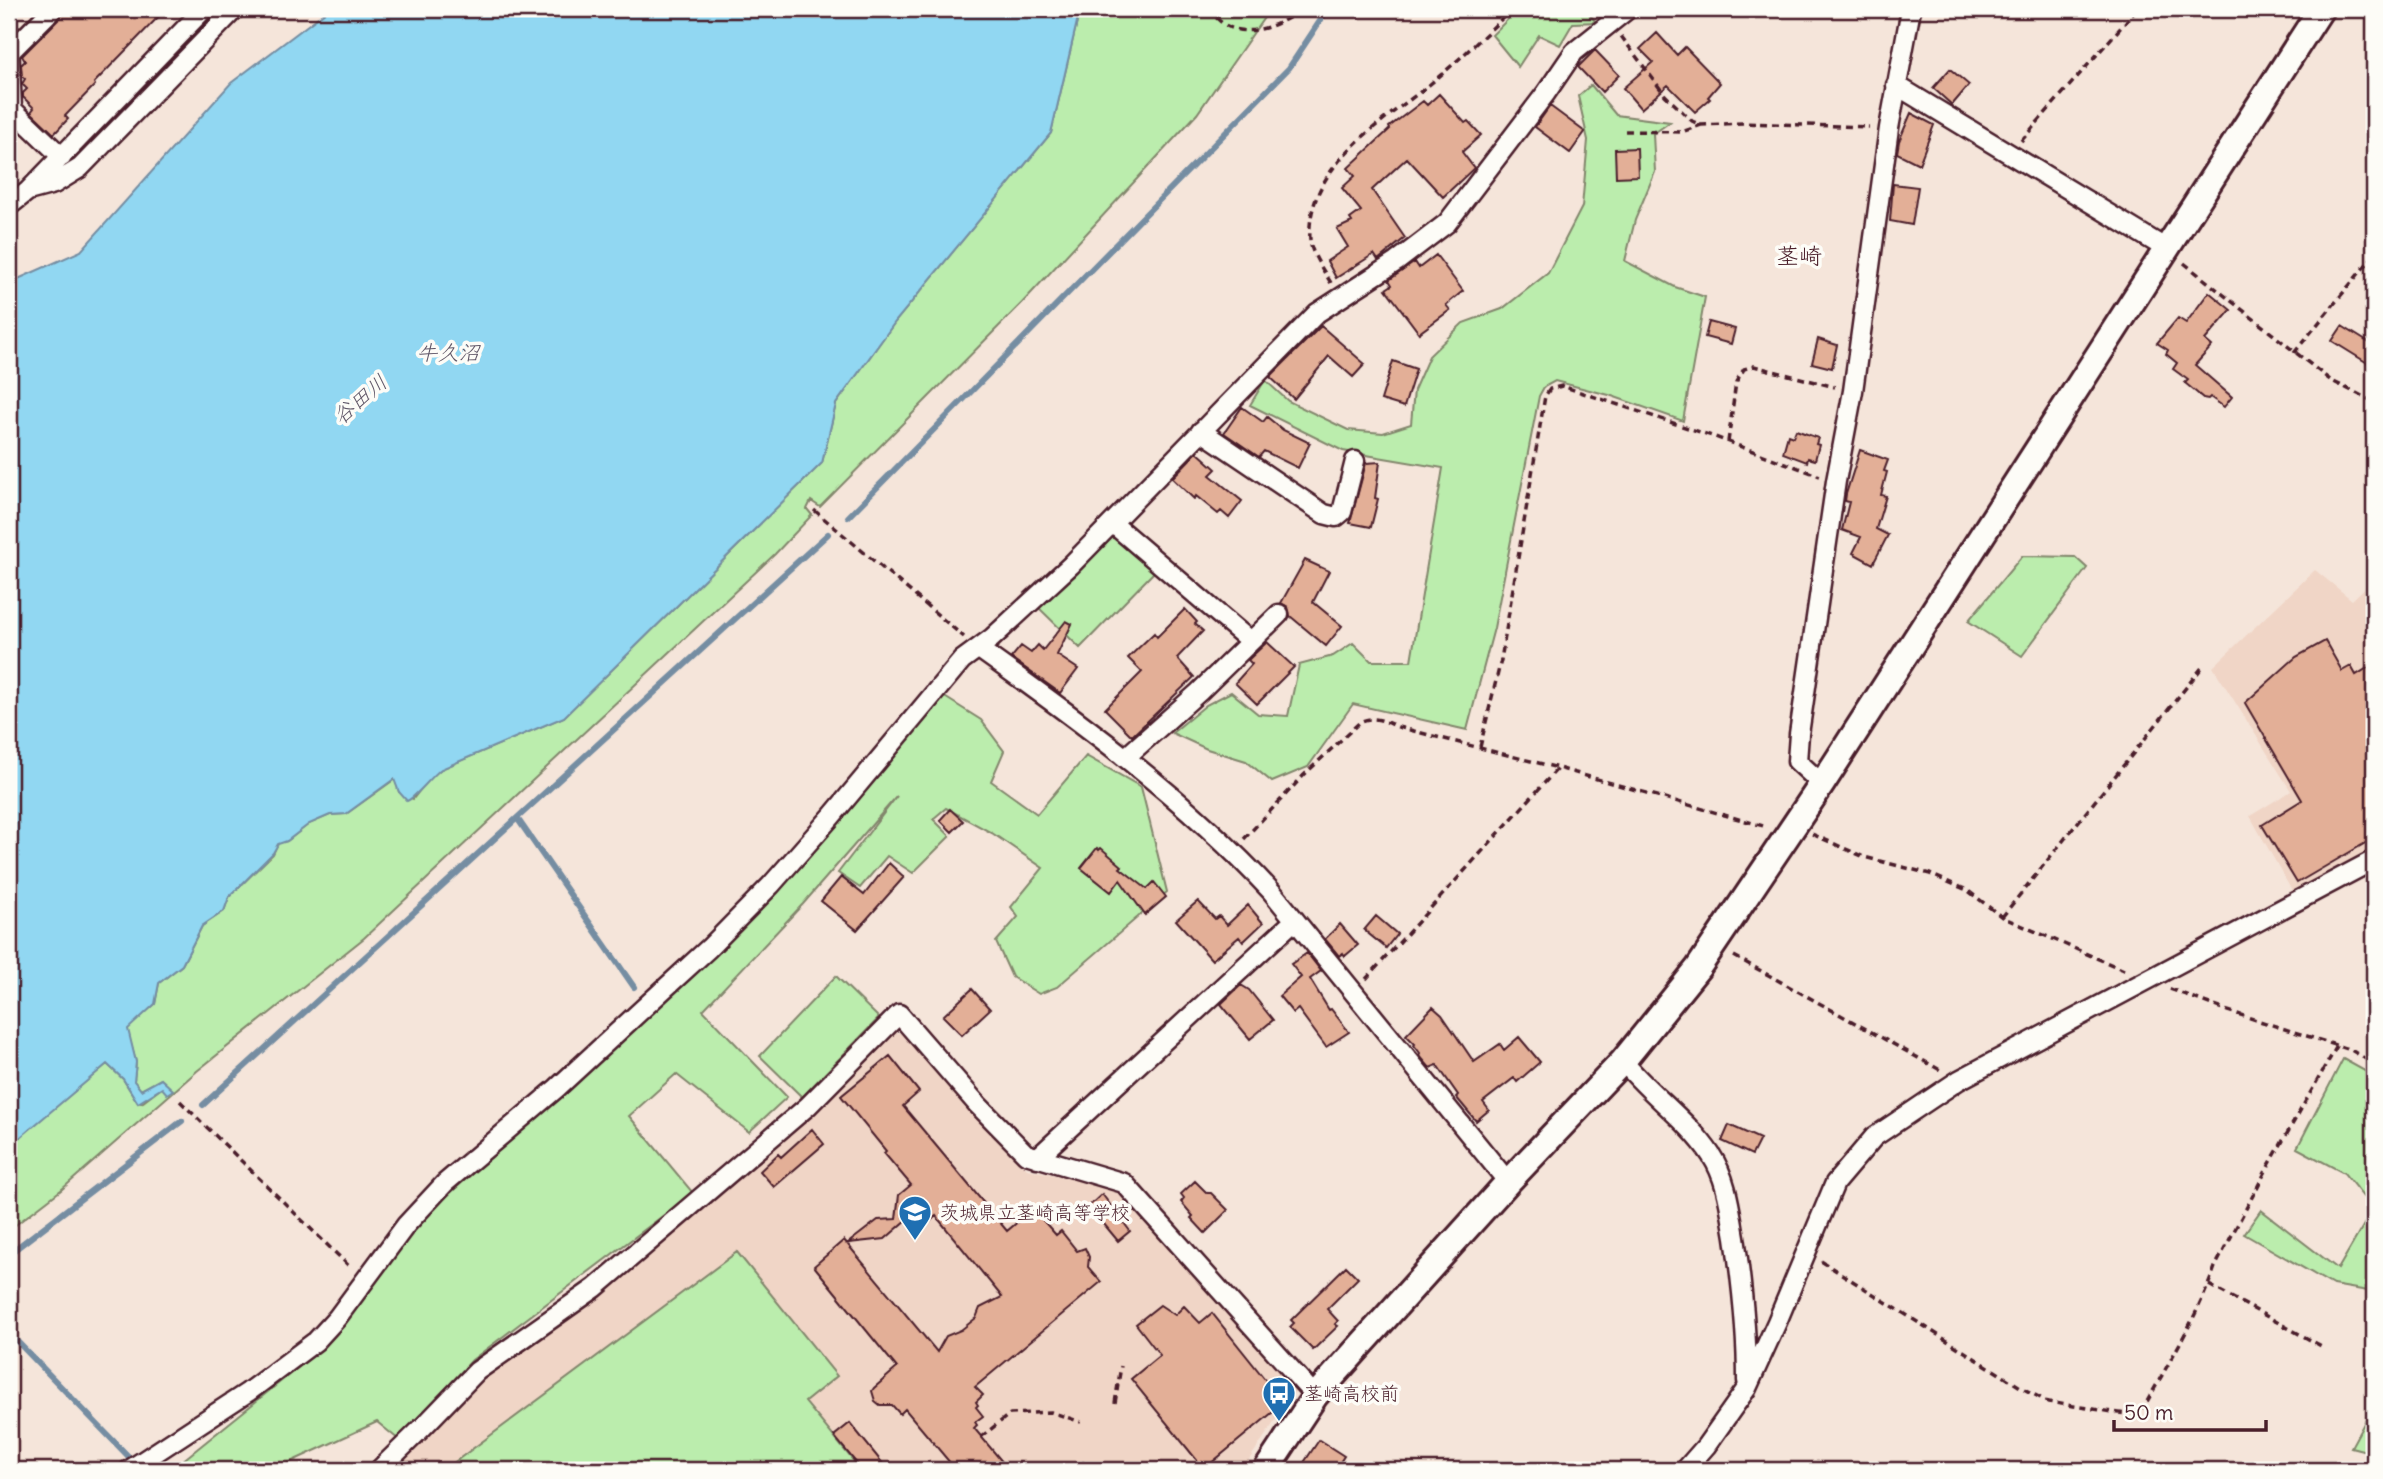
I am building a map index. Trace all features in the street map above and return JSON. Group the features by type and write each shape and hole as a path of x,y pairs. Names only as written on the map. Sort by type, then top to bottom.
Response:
{"street":[{"path":"9,53 53,9"},
{"path":"9,206 62,157 204,9"},
{"path":"28,191 54,184 79,168 235,9"},
{"path":"129,1470 188,1433 289,1363 316,1341 337,1318 406,1225 445,1184 556,1088 709,948 771,885 962,660 979,649 1071,565 1317,313 1396,262 1447,223 1574,52 1628,9"},
{"path":"1822,784 1797,761 1799,734 1836,481 1853,391 1889,128 1911,9"},
{"path":"1266,1470 1315,1396 1508,1182 1623,1061 1664,1012 1714,944 1822,784 2320,9"},
{"path":"9,43 12,109 62,157"},
{"path":"1896,85 2165,248"},
{"path":"1201,431 1324,514 1336,517 1342,512 1355,461"},
{"path":"1112,523 1250,642"},
{"path":"1126,757 1199,692 1279,614"},
{"path":"979,649 1085,724 1184,804 1233,850 1295,920 1508,1182"},
{"path":"1685,1470 1706,1446 1747,1388 1835,1183 1874,1137 1959,1080 2374,860"},
{"path":"1037,1158 1295,920"},
{"path":"379,1470 477,1371 595,1288 808,1106 899,1014 978,1105 1026,1154 1124,1183 1315,1396"},
{"path":"1623,1061 1703,1143 1720,1169 1729,1200 1741,1279 1747,1339 1747,1388"}],"path":[{"path":"1208,9 1226,27 1245,31 1286,20 1302,9"},
{"path":"1339,299 1310,244 1310,224 1330,172 1358,141 1478,42 1512,9"},
{"path":"2009,154 2137,9"},
{"path":"1612,23 1665,95 1692,121 1701,125"},
{"path":"1625,131 1682,132 1701,125 1743,123 1889,128"},
{"path":"2165,248 2330,380 2374,402"},
{"path":"2294,353 2374,255"},
{"path":"1728,442 1736,382 1744,369 1754,366 1853,391"},
{"path":"1480,747 1501,660 1545,396 1550,389 1562,386 1836,481"},
{"path":"814,510 979,649"},
{"path":"2003,916 2204,665"},
{"path":"1233,850 1304,775 1360,722 1369,718 1378,719 1398,727 1792,829 1864,858 1930,874 1967,890 2003,916 2088,956 2228,1011 2351,1050 2374,1064"},
{"path":"1352,993 1558,768"},
{"path":"1714,944 1959,1080"},
{"path":"1807,1252 2048,1402 2126,1414 2144,1407 2268,1167 2337,1046"},
{"path":"180,1101 364,1280"},
{"path":"2209,1285 2325,1348"},
{"path":"1115,1403 1121,1366"},
{"path":"981,1437 1010,1413 1051,1412 1081,1422"},
{"path":"1082,1462 1095,1470"}],"shaded area":[{"path":"2315,570 2352,600 2374,579 2374,850 2292,891 2250,816 2291,791 2213,667"},
{"name":"茨城県立茎崎高等学校","path":"891,1033 901,1033 1027,1169 1121,1189 1296,1390 1242,1470 392,1470 408,1457 488,1374 600,1296 816,1111"}],"green space":[{"path":"1080,9 1270,9 1197,114 1022,303 820,507 811,501 807,509 812,515 775,554 364,938 197,1071 61,1190 9,1230 9,1146 107,1064 123,1079 138,1103 163,1087 172,1090 161,1079 141,1090 134,1081 136,1062 127,1029 155,1004 159,983 182,965 202,926 224,911 229,897 273,854 278,843 287,841 309,824 330,815 346,814 395,779 399,792 413,799 441,769 564,717 822,463 836,404 895,322 1051,133"},
{"path":"1518,9 1585,9 1596,22 1573,23 1560,45 1539,35 1518,67 1492,35"},
{"path":"1591,85 1616,115 1670,122 1653,134 1655,172 1635,220 1625,261 1675,287 1705,297 1683,421 1609,395 1555,381 1544,387 1539,396 1494,628 1467,730 1353,704 1308,767 1272,782 1246,761 1207,749 1172,733 1206,705 1231,692 1258,714 1288,716 1299,665 1333,656 1353,643 1371,661 1411,661 1443,468 1343,451 1250,405 1265,380 1288,401 1348,430 1383,433 1411,424 1414,390 1429,356 1463,323 1502,309 1548,273 1582,207 1588,140 1578,96"},
{"path":"1113,530 1155,571 1080,648 1038,607"},
{"path":"2022,556 2075,557 2087,568 2022,656 1968,621"},
{"path":"943,696 981,720 1004,751 991,781 1037,814 1086,756 1141,787 1167,892 1057,987 1039,994 1012,977 996,942 1018,917 1011,907 1043,868 992,833 946,808 933,819 950,836 913,873 887,856 860,888 838,873 897,796 803,904 703,1010 787,1097 749,1132 676,1074 629,1116 693,1193 472,1360 399,1440 377,1422 284,1465 284,1470 171,1470 321,1349 412,1228 711,956"},
{"path":"836,976 879,1018 802,1097 760,1056"},
{"path":"2343,1059 2374,1076 2374,1292 2333,1285 2244,1234 2261,1210 2338,1269 2373,1209 2344,1173 2297,1148"},
{"path":"737,1252 837,1376 805,1402 861,1470 444,1470"},
{"path":"2370,1412 2374,1414 2374,1453 2351,1447"}],"water":[{"name":"牛久沼","path":"329,9 1080,9 1051,133 895,322 836,404 822,463 564,717 441,769 407,801 399,792 394,779 346,814 330,815 309,824 287,841 278,844 273,853 229,897 224,911 202,926 182,965 159,983 155,1004 128,1029 136,1062 134,1081 141,1090 161,1079 173,1090 167,1094 162,1088 138,1103 123,1079 107,1064 10,1146 9,283 81,251 231,83"}],"building":[{"path":"64,9 166,9 94,83 65,116 68,119 54,134 31,112 34,108 23,97 27,89 22,84 25,79 21,65 25,61 22,56 61,17"},
{"path":"1657,33 1677,55 1685,47 1720,83 1708,97 1710,99 1695,112 1668,85 1641,109 1623,88 1653,62 1640,49"},
{"path":"1595,50 1619,75 1602,92 1578,67"},
{"path":"1950,69 1969,85 1952,105 1933,88"},
{"path":"1439,94 1465,123 1468,121 1481,135 1462,152 1474,168 1443,197 1407,158 1372,190 1405,238 1378,260 1374,254 1336,278 1327,261 1348,247 1337,229 1352,222 1350,219 1361,211 1342,188 1355,176 1348,168 1390,129 1389,127 1423,101 1427,105"},
{"path":"1550,106 1585,132 1570,153 1535,127"},
{"path":"1911,113 1934,125 1919,164 1897,153"},
{"path":"1637,148 1638,176 1616,177 1615,149"},
{"path":"1893,184 1918,187 1912,225 1890,221"},
{"path":"1436,255 1463,291 1446,305 1450,310 1419,333 1386,289 1392,285 1389,280 1415,262 1419,268"},
{"path":"2209,292 2231,310 2205,340 2212,346 2195,365 2232,397 2224,407 2210,397 2203,398 2185,383 2188,380 2173,369 2177,363 2166,354 2168,350 2157,343 2178,318 2186,323"},
{"path":"1709,322 1735,329 1731,344 1705,337"},
{"path":"1321,326 1365,364 1353,377 1329,356 1294,399 1270,377"},
{"path":"2342,326 2374,346 2374,367 2332,341"},
{"path":"1818,339 1837,345 1832,368 1812,363"},
{"path":"1393,361 1416,369 1404,407 1381,400"},
{"path":"1242,407 1263,422 1267,417 1283,430 1310,443 1298,468 1264,451 1259,457 1224,433"},
{"path":"1796,430 1818,438 1815,460 1808,458 1807,462 1783,453 1788,435 1793,437"},
{"path":"1860,450 1888,460 1881,495 1886,496 1876,529 1888,535 1873,564 1853,553 1861,537 1842,530 1849,502 1845,501 1846,494"},
{"path":"1197,452 1216,469 1210,475 1242,501 1229,518 1221,511 1218,514 1196,496 1194,499 1172,478"},
{"path":"1380,462 1375,498 1378,499 1371,527 1350,523 1366,463"},
{"path":"1305,560 1329,571 1313,602 1342,626 1326,646 1290,616 1288,607 1281,603"},
{"path":"1185,609 1203,631 1177,658 1194,677 1132,736 1105,709 1142,672 1128,658 1154,633 1157,637"},
{"path":"1066,621 1072,624 1057,655 1078,669 1060,693 1011,658 1021,646 1031,653 1038,645 1043,650"},
{"path":"2325,641 2342,671 2351,666 2356,675 2374,664 2374,838 2297,883 2262,825 2302,800 2245,703 2296,657"},
{"path":"1267,642 1294,667 1257,704 1235,683 1252,664 1248,660"},
{"path":"950,809 963,821 952,832 940,820"},
{"path":"1097,848 1101,848 1122,866 1120,868 1147,889 1154,882 1166,897 1145,915 1120,880 1111,892 1081,868"},
{"path":"889,863 904,877 857,930 821,901 841,877 864,895"},
{"path":"1198,901 1215,919 1219,916 1227,925 1248,905 1263,923 1243,942 1239,937 1212,960 1176,920"},
{"path":"1376,916 1397,934 1386,948 1364,930"},
{"path":"1340,924 1358,945 1345,956 1343,953 1339,956 1325,939"},
{"path":"1307,953 1321,971 1310,979 1329,1010 1331,1009 1349,1032 1326,1047 1298,1009 1293,1013 1279,996 1301,977 1291,964"},
{"path":"1241,985 1249,990 1273,1020 1250,1039 1221,1004"},
{"path":"972,989 990,1009 962,1035 943,1016"},
{"path":"1433,1007 1442,1015 1474,1062 1500,1044 1504,1050 1519,1037 1540,1062 1517,1082 1514,1078 1483,1102 1489,1110 1476,1121 1456,1097 1458,1095 1437,1065 1430,1068 1406,1035"},
{"path":"890,1056 919,1092 903,1106 1007,1231 1033,1209 1056,1235 1061,1231 1077,1251 1085,1248 1089,1257 1088,1267 1101,1282 975,1387 983,1395 976,1402 976,1407 983,1416 975,1422 977,1425 974,1428 1009,1470 956,1470 905,1409 900,1414 892,1405 880,1405 875,1401 872,1391 874,1388 897,1368 814,1266 844,1240 937,1352 946,1336 961,1330 976,1318 980,1308 1002,1297 936,1216 926,1225 915,1213 885,1239 848,1243 878,1220 896,1219 899,1195 911,1185 841,1096"},
{"path":"1729,1125 1760,1139 1752,1155 1722,1141"},
{"path":"812,1129 824,1144 774,1187 760,1171 778,1154 781,1157"},
{"path":"1195,1181 1228,1210 1205,1233 1181,1202 1184,1198 1181,1194"},
{"path":"1102,1194 1130,1231 1118,1241 1089,1206"},
{"path":"1346,1266 1358,1278 1327,1309 1338,1321 1335,1324 1338,1326 1313,1350 1290,1327 1294,1323 1291,1320"},
{"path":"1160,1305 1175,1315 1184,1306 1200,1323 1212,1313 1284,1403 1204,1469 1131,1379 1160,1355 1136,1324"},
{"path":"850,1423 888,1470 862,1470 834,1436"},
{"path":"1319,1440 1344,1456 1335,1470 1299,1470"}],"waterway":[{"path":"848,517 1289,68 1328,9"},
{"path":"203,1105 828,534"},
{"path":"517,818 634,987"},
{"path":"9,1254 182,1121"},
{"path":"9,1333 129,1457"}],"place":[{"name":"茨城県立茎崎高等学校","path":"915,1242"},
{"name":"茎崎高校前","path":"1279,1423"}],"district":[{"name":"茎崎","path":"1799,255"}],"water label":[{"name":"谷田川","path":"360,399"}]}
